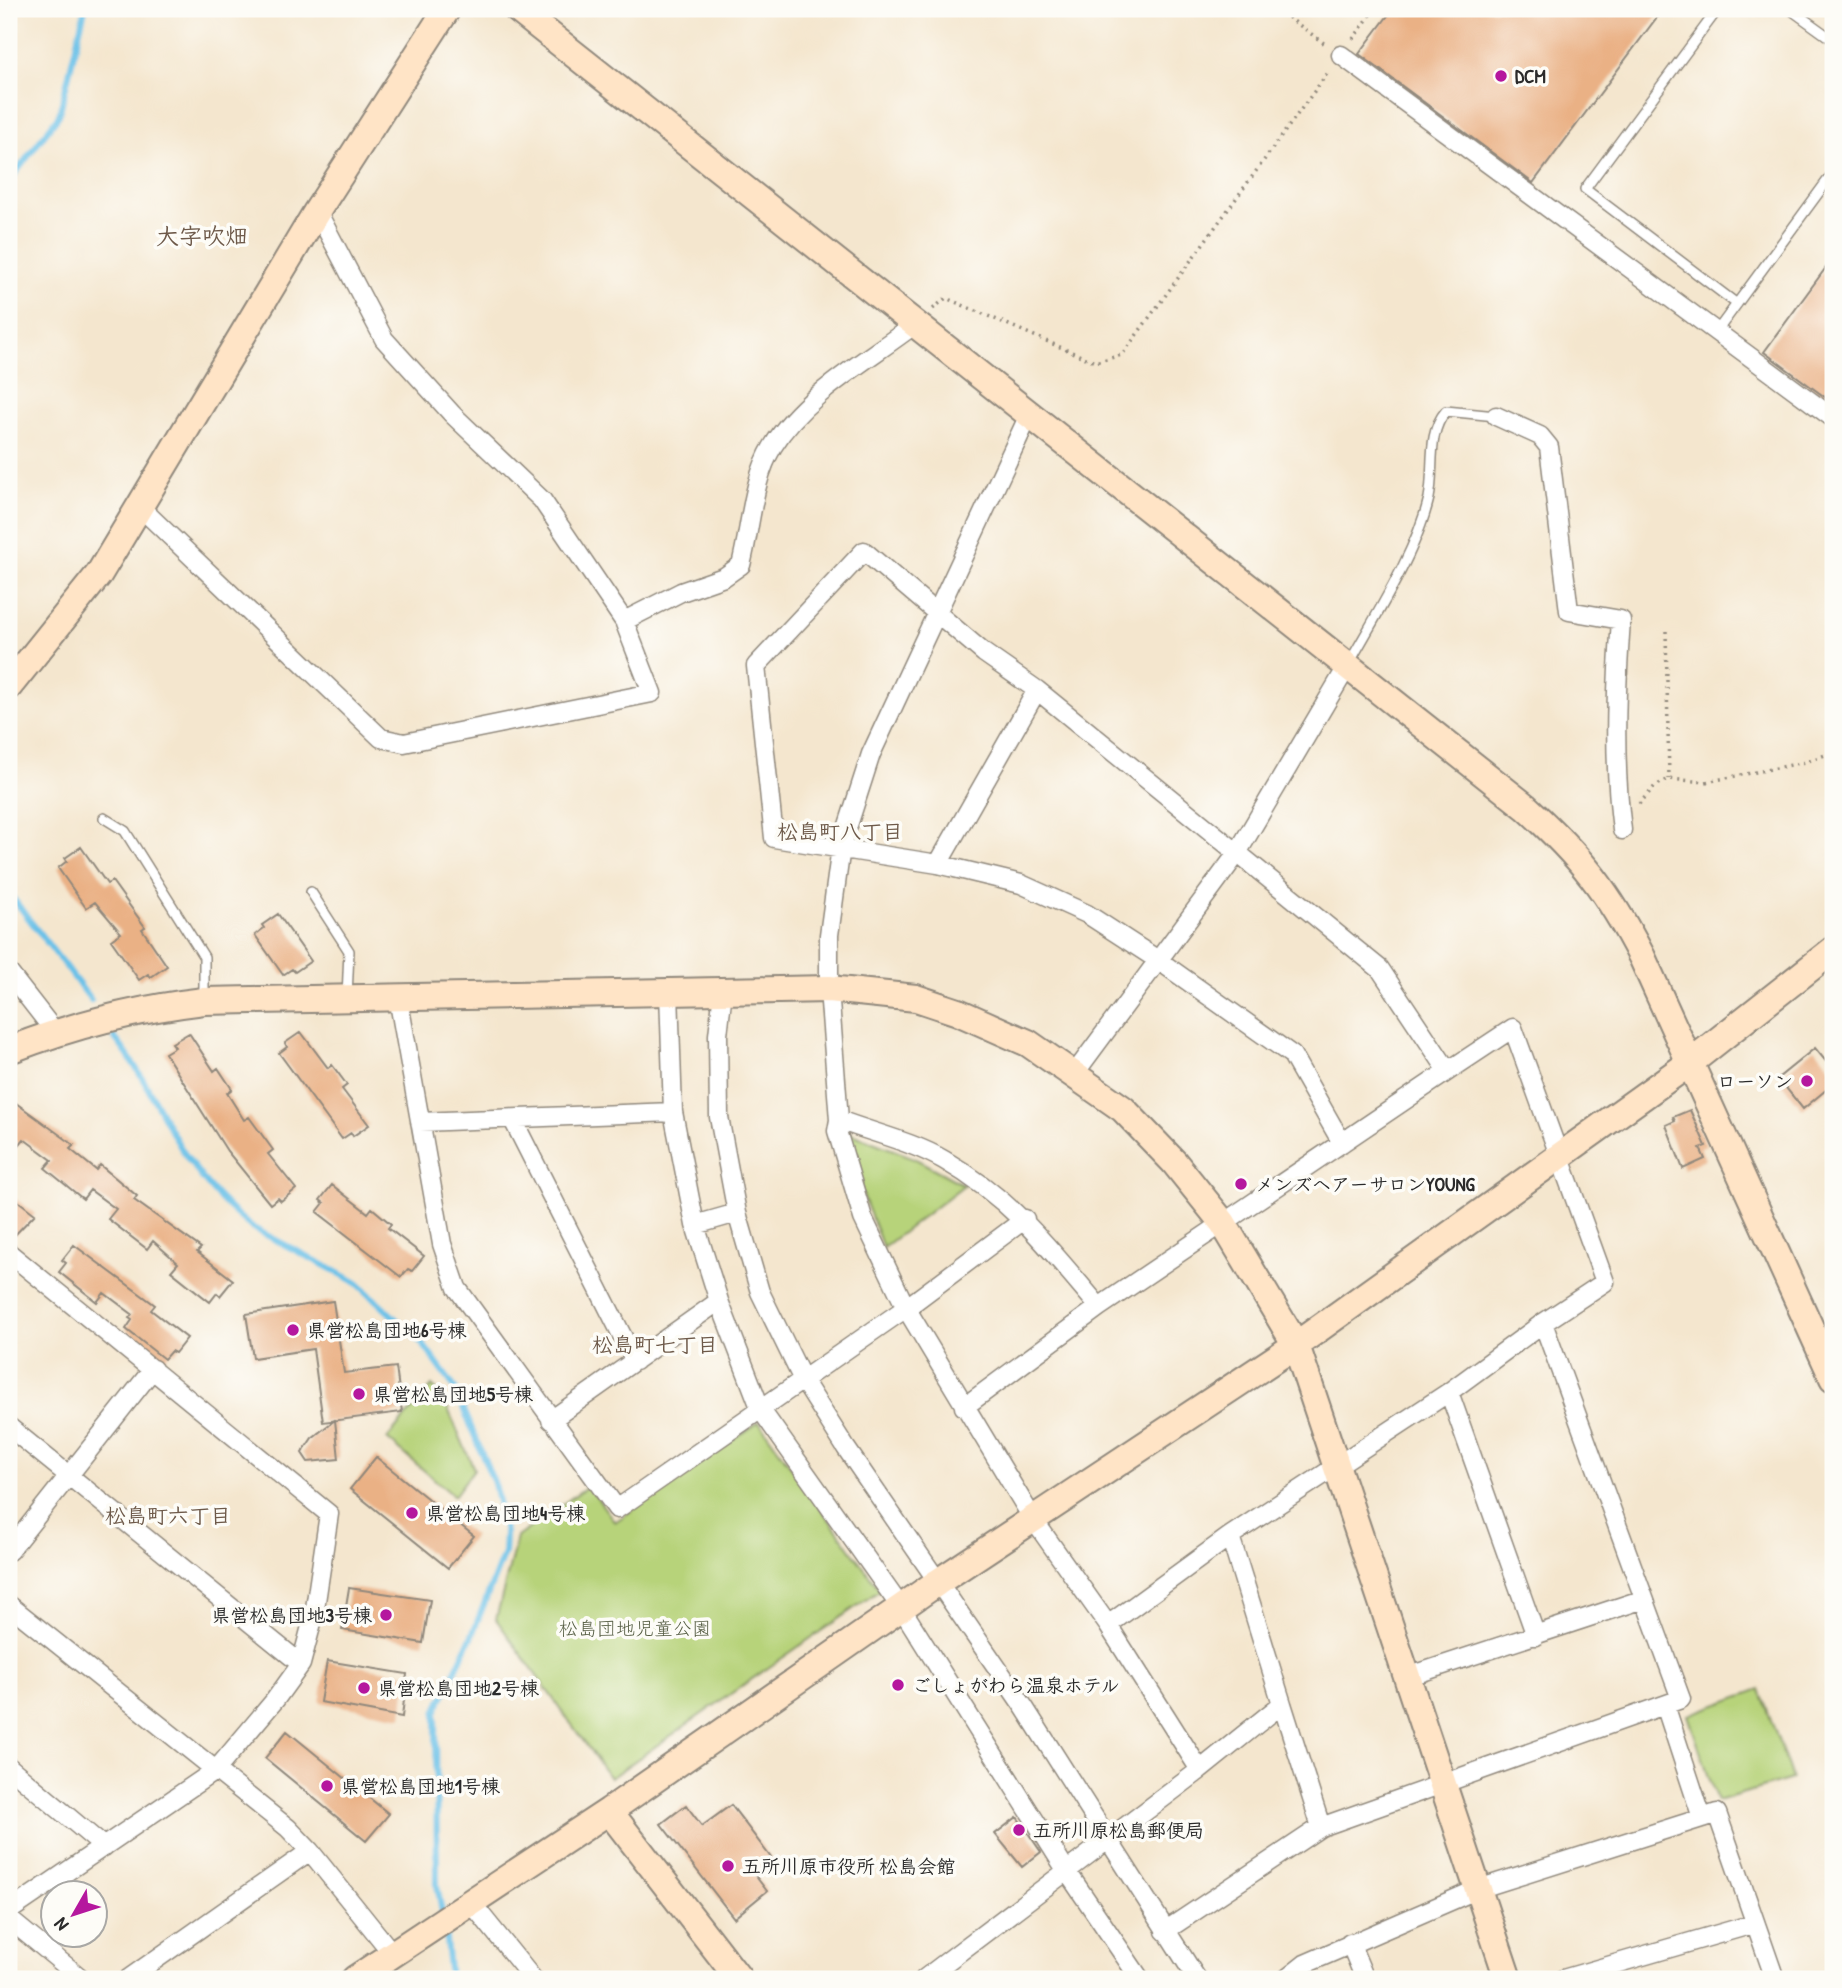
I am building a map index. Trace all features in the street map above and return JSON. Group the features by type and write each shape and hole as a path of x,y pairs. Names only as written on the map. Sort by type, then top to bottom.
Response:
{"street":[{"path":"9,686 99,574 317,211 447,9"},
{"path":"517,9 1526,807 1592,872 1632,937 1827,1345 1833,1378"},
{"path":"1340,55 1833,418"},
{"path":"141,508 381,738 404,743 652,693 624,621 542,499 453,415 384,339 317,211"},
{"path":"624,621 681,592 724,577 741,565 758,481 772,447 791,422 827,390 915,324"},
{"path":"1029,415 871,754 841,847 829,935 829,989 839,1120 837,1131 863,1218 906,1308 1033,1519 1108,1625 1200,1770"},
{"path":"1496,416 1539,436 1549,447 1569,611 1621,620 1614,710 1615,778 1622,830"},
{"path":"1342,1143 1292,1055 1158,960 1087,914 1021,884 938,864 774,838 756,666 864,551 937,614 1037,691 1236,855 1380,969 1448,1071"},
{"path":"1074,1073 1236,855 1347,667"},
{"path":"938,864 1037,691"},
{"path":"355,1979 609,1811 938,1582 1296,1345 1691,1062 1833,950"},
{"path":"9,973 55,1032"},
{"path":"9,1050 55,1032 126,1012 204,1001 829,989 916,998 958,1012 1028,1043 1123,1110 1174,1162 1223,1223 1296,1345 1508,1979"},
{"path":"723,990 718,1035 719,1117 737,1213 760,1292 803,1380 1024,1707 1106,1840 1197,1979"},
{"path":"669,992 673,1112 695,1225 719,1301 761,1410 902,1609 1066,1870 1140,1979"},
{"path":"398,997 442,1244 457,1288 617,1509 906,1308 1025,1219"},
{"path":"964,1407 1099,1307 1513,1028 1605,1282 1543,1323 1449,1392 1230,1536 1108,1625"},
{"path":"421,1122 673,1112"},
{"path":"513,1120 635,1361"},
{"path":"839,1120 943,1159 1005,1201 1025,1219 1099,1307"},
{"path":"695,1225 737,1213"},
{"path":"9,1253 329,1514 314,1615 301,1664 216,1770 9,1911"},
{"path":"551,1420 719,1301"},
{"path":"1165,1931 1321,1827 1681,1699 1543,1323"},
{"path":"9,1551 153,1369"},
{"path":"1449,1392 1536,1636"},
{"path":"9,1427 301,1664"},
{"path":"1230,1536 1321,1827"},
{"path":"1407,1677 1644,1600"},
{"path":"9,1605 216,1770 310,1851 391,1953"},
{"path":"924,1979 1200,1770 1282,1704"},
{"path":"1665,1705 1702,1818"},
{"path":"9,1767 104,1847"},
{"path":"609,1811 739,1979"},
{"path":"1286,1979 1305,1964 1478,1889 1717,1813 1753,1924 1775,1979"},
{"path":"128,1979 310,1851"},
{"path":"465,1904 533,1979"},
{"path":"9,1919 82,1979"},
{"path":"1563,1979 1624,1971 1753,1924"},
{"path":"1350,1943 1365,1979"}],"lane":[{"path":"1718,9 1585,189 1737,304"},
{"path":"1790,9 1833,40"},
{"path":"1717,331 1833,173"},
{"path":"1347,667 1399,576 1429,498 1436,423 1446,411 1496,416"},
{"path":"104,818 125,831 204,957 204,1001"},
{"path":"311,891 349,951 347,998"}],"path":[{"path":"1277,9 1340,55"},
{"path":"915,324 946,298 1095,362 1122,355 1375,9"},
{"path":"1666,631 1669,779"},
{"path":"1622,830 1655,786 1669,779 1706,782 1806,762 1833,752"}],"green space":[{"path":"847,1132 914,1158 964,1185 883,1248 842,1140"},
{"path":"432,1386 442,1395 474,1469 454,1496 387,1439"},
{"name":"松島団地児童公園","path":"759,1422 880,1590 610,1778 496,1619 517,1537 588,1486 615,1522"},
{"path":"1760,1689 1792,1779 1717,1801 1688,1715"}],"building":[{"name":"DCM","path":"1393,9 1663,9 1533,183 1359,54"},
{"path":"1833,258 1833,403 1764,352"},
{"path":"81,847 107,884 112,881 145,927 142,929 167,966 151,977 148,974 139,980 111,940 121,933 95,902 86,908 58,868 67,861 65,858"},
{"path":"278,914 311,961 295,972 292,969 283,975 255,935 264,928 262,925"},
{"path":"301,1032 328,1068 332,1065 347,1085 342,1089 369,1125 353,1136 351,1133 342,1139 279,1053 287,1047 285,1043"},
{"path":"189,1033 214,1071 218,1068 232,1089 227,1093 244,1120 249,1117 273,1150 268,1154 296,1189 281,1201 278,1198 270,1204 227,1151 165,1053 175,1047 172,1043"},
{"name":"ローソン","path":"1815,1048 1833,1070 1833,1084 1803,1109 1778,1078"},
{"path":"9,1098 74,1145 70,1149 96,1170 100,1165 137,1196 134,1200 201,1248 197,1252 233,1280 220,1296 217,1293 210,1302 171,1271 178,1263 153,1241 147,1249 108,1219 116,1209 90,1190 83,1199 45,1168 52,1160 24,1139 19,1145 9,1137"},
{"path":"1690,1110 1706,1146 1700,1148 1705,1159 1683,1169 1666,1125 1675,1121 1673,1117"},
{"path":"332,1185 368,1213 372,1208 391,1224 388,1228 424,1256 412,1271 408,1269 401,1277 317,1212 324,1203 320,1200"},
{"path":"9,1194 35,1214 9,1241"},
{"path":"74,1245 155,1305 151,1310 187,1338 175,1353 171,1351 164,1359 126,1329 132,1320 129,1318 132,1314 104,1293 97,1302 59,1272 66,1263 62,1260"},
{"path":"333,1301 344,1373 396,1367 402,1412 323,1422 313,1349 253,1358 246,1314"},
{"path":"335,1420 339,1459 308,1462 302,1453 312,1438"},
{"name":"県営松島団地4号棟","path":"376,1457 474,1536 448,1568 350,1489"},
{"name":"県営松島団地3号棟","path":"349,1588 430,1600 423,1643 342,1630"},
{"name":"県営松島団地2号棟","path":"327,1661 407,1674 402,1717 320,1702"},
{"name":"県営松島団地1号棟","path":"287,1731 389,1814 366,1841 265,1758"},
{"name":"五所川原市役所 松島会館","path":"686,1805 702,1826 731,1805 772,1859 754,1874 767,1891 734,1918 661,1824"},
{"path":"1017,1817 1041,1852 1022,1867 995,1834"}],"waterway":[{"path":"9,182 59,115 85,9"},
{"path":"9,893 91,1000"},
{"path":"114,1037 135,1067 178,1144 225,1204 251,1227 356,1282 422,1343 455,1388 494,1483 505,1533 504,1553 472,1635 436,1712 437,1885 442,1912"},
{"path":"445,1930 450,1979"}],"place":[{"name":"DCM","path":"1501,76"},
{"name":"ローソン","path":"1807,1081"},
{"name":"メンズヘアーサロンYOUNG","path":"1241,1184"},
{"name":"県営松島団地6号棟","path":"293,1330"},
{"name":"県営松島団地5号棟","path":"359,1394"},
{"name":"県営松島団地4号棟","path":"412,1513"},
{"name":"県営松島団地3号棟","path":"386,1615"},
{"name":"ごしょがわら温泉ホテル","path":"898,1685"},
{"name":"県営松島団地2号棟","path":"364,1688"},
{"name":"県営松島団地1号棟","path":"327,1786"},
{"name":"五所川原松島郵便局","path":"1019,1830"},
{"name":"五所川原市役所 松島会館","path":"728,1866"}],"district":[{"name":"大字吹畑","path":"202,235"},
{"name":"松島町八丁目","path":"840,831"},
{"name":"松島町七丁目","path":"655,1344"},
{"name":"松島町六丁目","path":"168,1515"}]}
